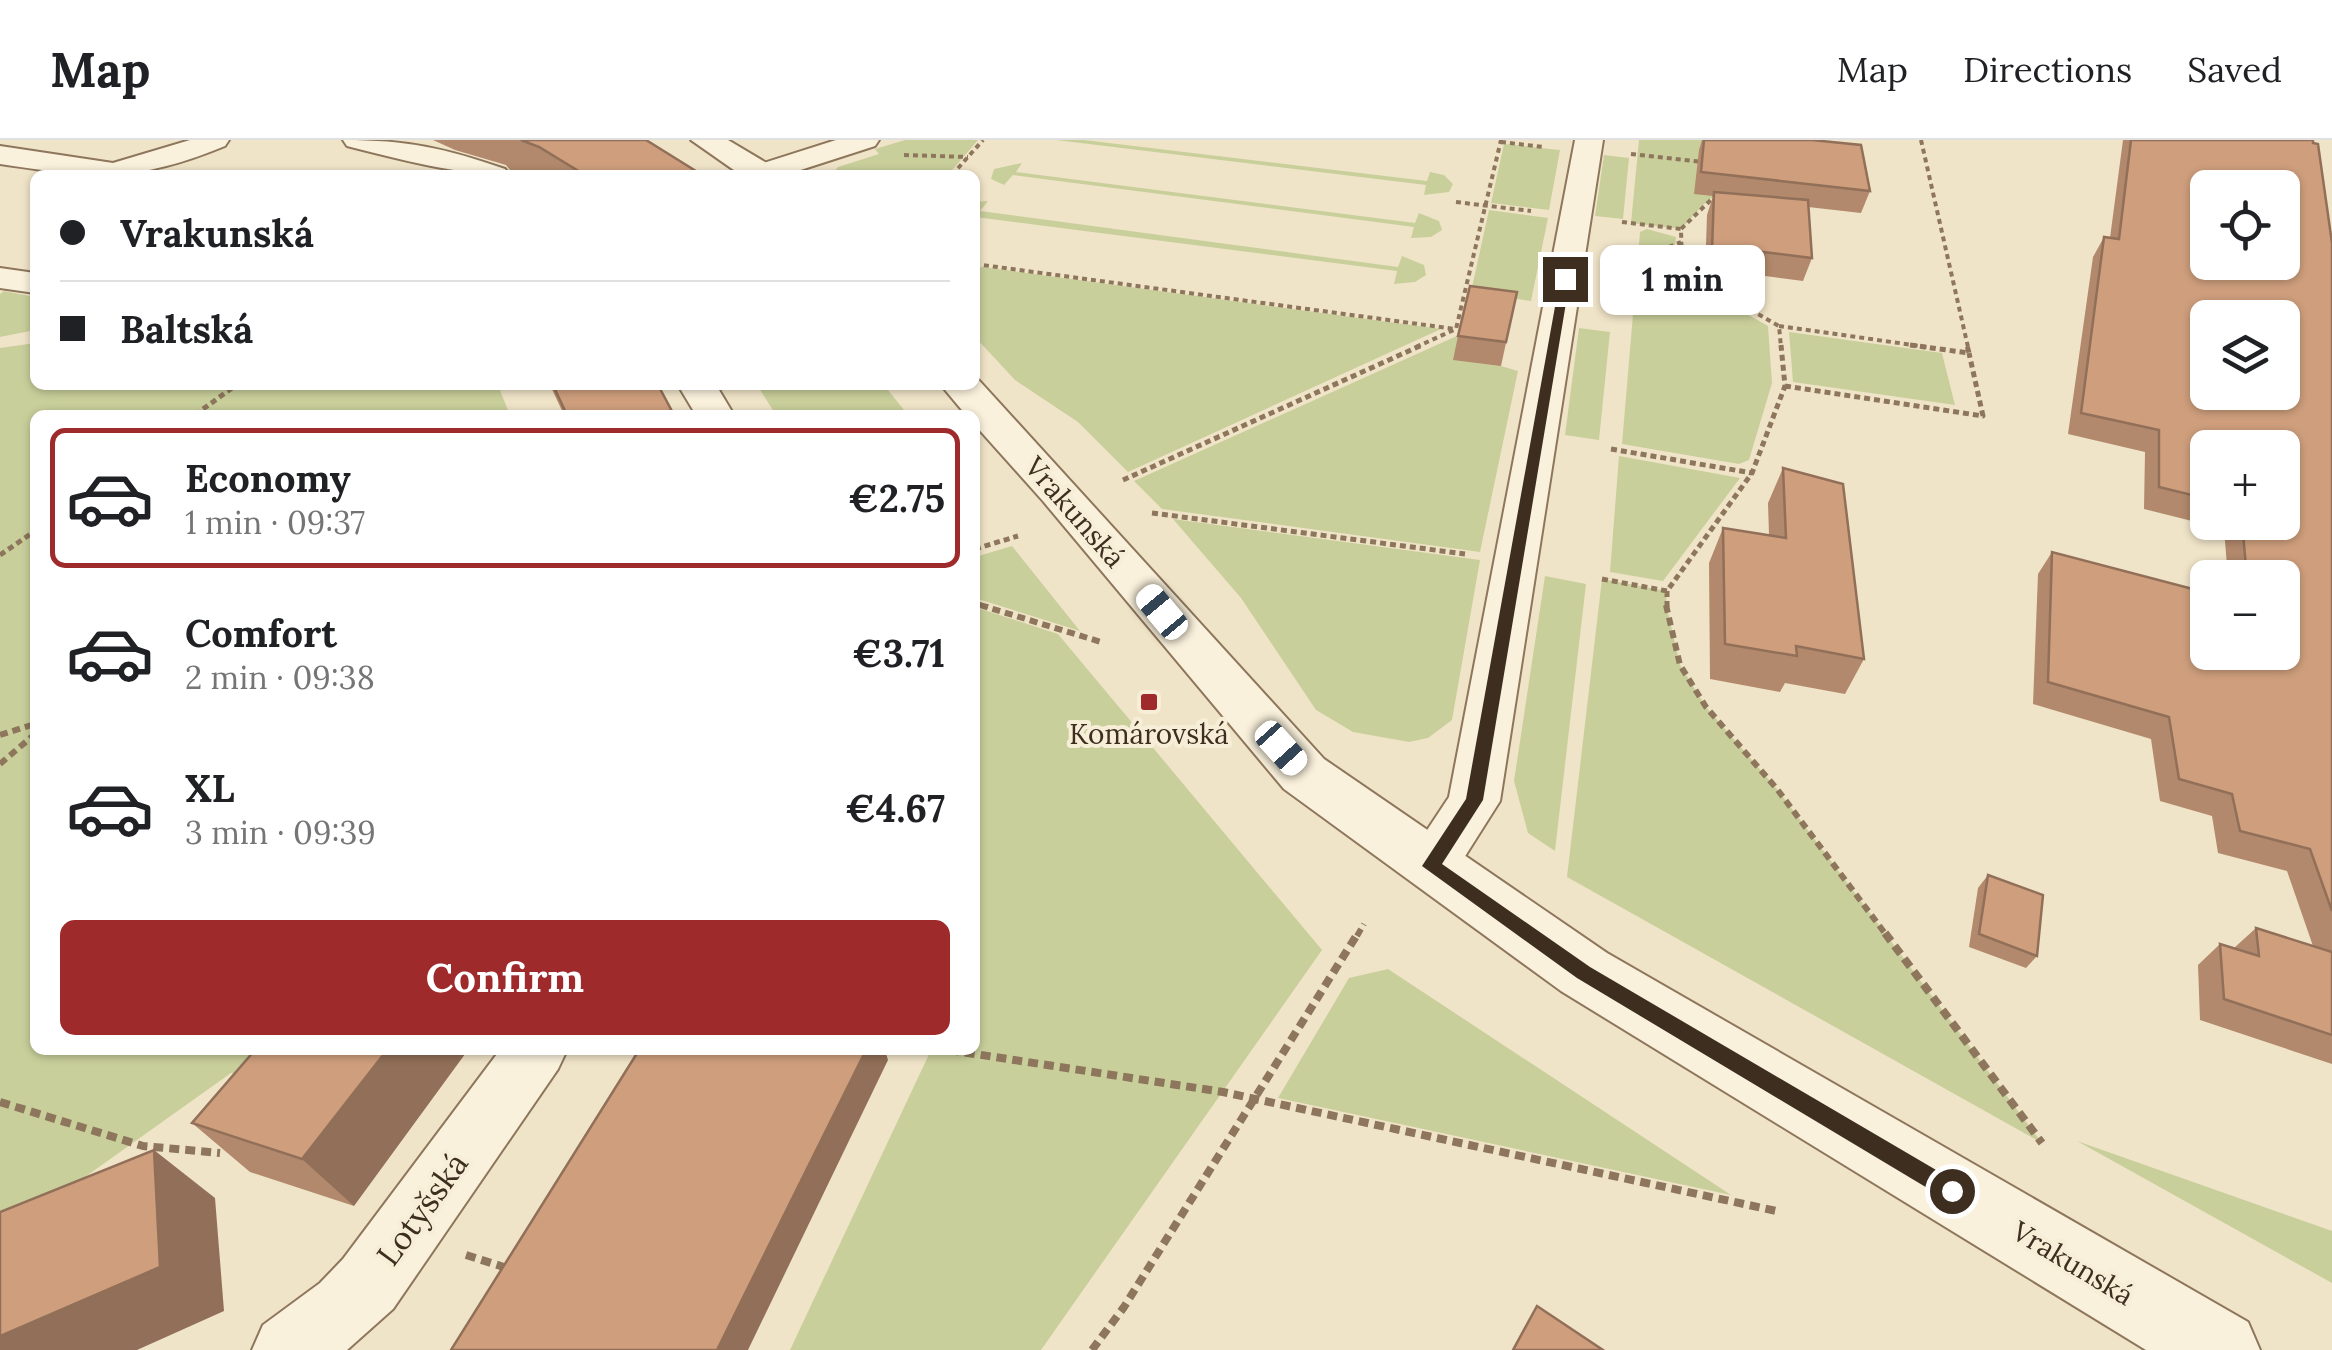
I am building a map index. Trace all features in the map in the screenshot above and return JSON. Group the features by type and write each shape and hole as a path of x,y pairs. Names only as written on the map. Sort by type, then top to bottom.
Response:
{"street":[{"path":"121,170 173,157 215,140"},
{"path":"357,140 436,155 480,170"},
{"path":"706,140 755,170"},
{"path":"774,170 866,140"},
{"path":"1431,866 1474,800 1588,140"},
{"path":"0,156 99,170"},
{"path":"0,278 30,282"},
{"name":"Vrakunská","path":"966,390 1059,491 1304,774 1584,972 2220,1350"},
{"name":"Lotyšská","path":"288,1350 345,1308 403,1236 532,1055"}],"path":[{"path":"956,170 983,140"},
{"path":"1456,329 1501,140"},
{"path":"1785,386 1984,416 1921,140"},
{"path":"893,154 968,157"},
{"path":"1637,154 1708,163"},
{"path":"1725,187 1681,229 1682,271 1779,326 1969,354"},
{"path":"1631,223 1681,229"},
{"path":"1627,264 1681,242"},
{"path":"980,265 1456,329"},
{"path":"1779,326 1785,386 1752,473 1667,591 1666,604 1680,665 1706,707 1777,789 2042,1143"},
{"path":"1123,480 1456,329"},
{"path":"202,410 229,390"},
{"path":"1610,449 1752,473"},
{"path":"1152,513 1516,560"},
{"path":"0,555 30,534"},
{"path":"980,547 1018,536"},
{"path":"1602,579 1667,591"},
{"path":"980,604 1101,642"},
{"path":"0,736 30,726"},
{"path":"0,764 30,738"},
{"path":"1092,1350 1124,1307 1364,924"},
{"path":"980,1055 1255,1098 1782,1212"},
{"path":"0,1102 142,1146 220,1153"},
{"path":"403,1236 515,1270"}],"green space":[{"path":"905,140 978,140 952,170 835,170 879,154 875,149"},
{"path":"1056,140 1084,140 1427,181 1430,172 1444,175 1453,184 1449,192 1424,195 1426,185"},
{"path":"1639,140 1744,140 1736,178 1681,229 1631,223"},
{"path":"1504,144 1560,150 1549,210 1491,203"},
{"path":"1604,155 1629,158 1623,219 1595,216"},
{"path":"1022,163 1016,172 1415,223 1419,213 1439,221 1442,230 1431,237 1411,238 1414,227 1013,175 1004,185 991,179 994,169"},
{"path":"1489,210 1548,218 1531,301 1471,292"},
{"path":"980,211 1398,267 1402,256 1424,265 1426,275 1415,282 1394,284 1397,271 980,218"},
{"path":"1647,229 1676,237 1672,267 1676,274 1768,326 1772,383 1749,460 1739,464 1622,444 1640,232"},
{"path":"980,267 1441,329 1128,472 1078,422 1015,380 980,342"},
{"path":"4,291 30,296 30,331 0,337 0,294"},
{"path":"1579,328 1610,332 1599,440 1565,435"},
{"path":"1789,332 1942,353 1955,405 1793,382"},
{"path":"1459,335 1501,366 1518,371 1480,552 1162,509 1134,481"},
{"path":"30,344 30,390 500,390 508,410 30,410 30,1055 285,1055 266,1079 231,1073 33,1214 0,1229 0,348"},
{"path":"760,390 888,390 904,410 773,410"},
{"path":"1619,456 1740,478 1663,581 1610,572"},
{"path":"1173,519 1480,560 1452,720 1428,738 1409,742 1353,732 1316,710 1241,598"},
{"path":"1012,546 1080,631 980,600 980,556"},
{"path":"1545,576 1586,584 1555,851 1528,833 1514,781"},
{"path":"1602,579 1667,591 1666,604 1680,665 1706,707 1777,789 2042,1143 1567,877"},
{"path":"980,609 1058,634 1322,950 1041,1350 790,1350 929,1055 980,1055"},
{"path":"1388,969 1731,1195 1278,1098 1349,978"},
{"path":"2077,1141 2332,1231 2332,1283"}],"building":[{"path":"521,140 646,140 694,170 577,170"},
{"path":"1704,140 1812,140 1861,145 1870,191 1701,172"},
{"path":"2131,140 2313,140 2318,144 2332,243 2332,911 2310,849 2240,831 2232,794 2179,779 2169,717 2048,682 2052,552 2190,588 2190,670 2300,670 2300,560 2245,560 2244,540 2300,540 2300,430 2190,430 2190,495 2159,487 2159,430 2081,413 2104,237 2119,239"},
{"path":"1714,192 1808,200 1812,258 1763,252 1764,258 1712,251"},
{"path":"1470,286 1517,292 1506,342 1458,336"},
{"path":"555,390 661,390 671,410 565,410"},
{"path":"1783,468 1843,484 1864,659 1796,646 1797,656 1725,644 1723,528 1786,538"},
{"path":"1988,875 2043,895 2037,956 1979,934"},
{"path":"2256,928 2332,952 2332,1035 2224,999 2220,944 2259,956"},
{"path":"251,1055 383,1055 302,1159 192,1123"},
{"path":"636,1055 864,1055 717,1350 451,1350"},
{"path":"154,1150 160,1267 0,1336 0,1212"},
{"path":"1537,1306 1603,1350 1513,1350"}],"place":[{"name":"Komárovská","path":"1149,702"}],"route":[{"path":"1565,279 1474,800 1431,866 1584,972 1952,1191"}]}
